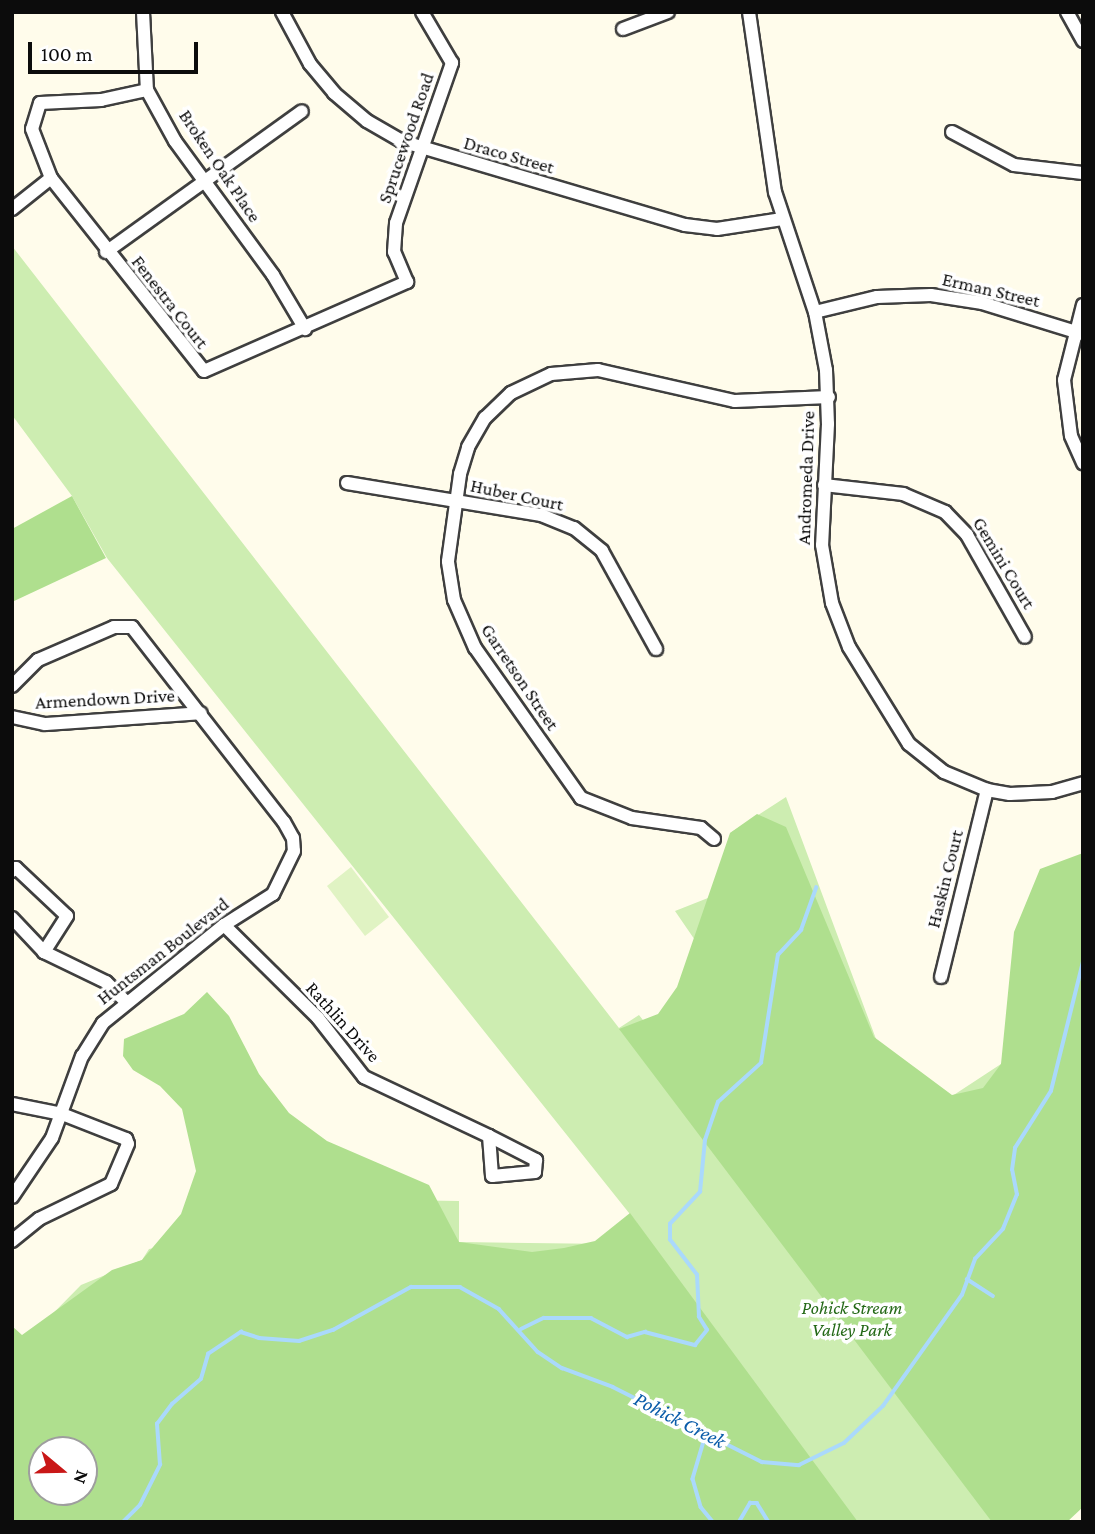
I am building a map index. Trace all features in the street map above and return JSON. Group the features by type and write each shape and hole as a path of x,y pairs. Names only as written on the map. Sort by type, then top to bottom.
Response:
{"street":[{"name":"Broken Oak Place","path":"143,12 147,90 203,181 273,275 305,328"},
{"name":"Draco Street","path":"282,12 310,64 334,93 367,121 424,150 685,225 717,229 782,219"},
{"name":"Sprucewood Road","path":"407,282 394,252 396,223 424,150 452,63 422,12"},
{"path":"623,29 668,12"},
{"name":"Andromeda Drive","path":"749,12 761,70 770,169 782,219 815,312 829,397 824,485 824,566 849,647 909,744 944,772 987,790 1036,794 1083,783"},
{"path":"1067,12 1083,41"},
{"name":"Fenestra Court","path":"147,90 101,100 40,103 32,129 51,178 106,252 204,372 407,282"},
{"path":"106,252 302,111"},
{"path":"952,132 1014,165 1083,173"},
{"path":"12,209 51,178"},
{"name":"Erman Street","path":"815,312 877,297 931,295 982,303 1079,333"},
{"path":"1083,305 1079,333 1064,380 1065,409 1083,463"},
{"name":"Garretson Street","path":"714,839 701,828 632,818 591,805 575,791 465,631 454,600 448,561 455,501 468,447 485,418 511,393 551,374 598,370 735,401 829,397"},
{"name":"Huber Court","path":"347,482 554,519 592,540 615,571 656,649"},
{"name":"Gemini Court","path":"824,485 903,494 946,512 967,535 1025,637"},
{"name":"Armendown Drive","path":"12,686 38,660 121,625 137,630 293,838 293,851 273,894"},
{"name":"Armendown Drive","path":"12,718 45,724 201,713"},
{"name":"Haskin Court","path":"941,977 987,790"},
{"path":"12,871 16,868 68,916 44,952"},
{"name":"Huntsman Boulevard","path":"12,1197 41,1159 62,1114 82,1056 103,1023 125,1001 224,925 273,894"},
{"path":"12,918 44,952 106,982 125,1001"},
{"name":"Rathlin Drive","path":"224,925 318,1018 364,1077 489,1136"},
{"path":"12,1104 62,1114 128,1141 117,1175 106,1188 38,1219 12,1241"}],"green space":[{"name":"Pohick Stream Valley Park","path":"12,246 619,1028 639,1015 668,1052 736,1000 675,911 746,883 730,833 786,797 908,1125 1001,1064 992,1522 12,1522 18,1349 81,1285 142,1260 149,1249 192,1241 214,1197 459,1201 459,1242 612,1244 637,1223 107,558 72,496 12,415"},
{"path":"72,496 106,558 12,602 12,529"},
{"path":"757,814 786,827 874,1037 952,1095 983,1088 1001,1064 1014,932 1040,869 1083,853 1083,1507 1067,1522 992,1522 619,1029 658,1014 677,987 730,833"},
{"path":"351,867 389,917 365,936 327,886"},
{"path":"207,992 229,1016 259,1074 289,1113 327,1141 429,1185 459,1242 532,1252 564,1248 595,1241 630,1213 858,1522 12,1522 12,1326 22,1335 112,1270 142,1260 181,1214 196,1171 182,1109 160,1086 133,1070 123,1056 124,1039 184,1014"}],"waterway":[{"path":"521,1329 544,1318 591,1318 627,1337 645,1332 695,1345 707,1330 699,1317 697,1275 670,1240 670,1224 700,1192 705,1140 718,1102 761,1063 778,955 801,930 816,888"},
{"name":"Pohick Creek","path":"123,1522 140,1505 160,1465 157,1424 172,1404 201,1379 208,1354 241,1332 259,1338 299,1341 333,1330 411,1287 460,1287 499,1309 538,1352 562,1368 613,1387 762,1462 799,1465 844,1443 883,1406 962,1295 975,1259 1003,1229 1017,1195 1012,1170 1015,1148 1051,1091 1083,962"},
{"path":"967,1279 993,1296"},
{"path":"706,1435 693,1479 701,1507 713,1522"},
{"path":"739,1522 750,1503 757,1503 769,1522"}]}
